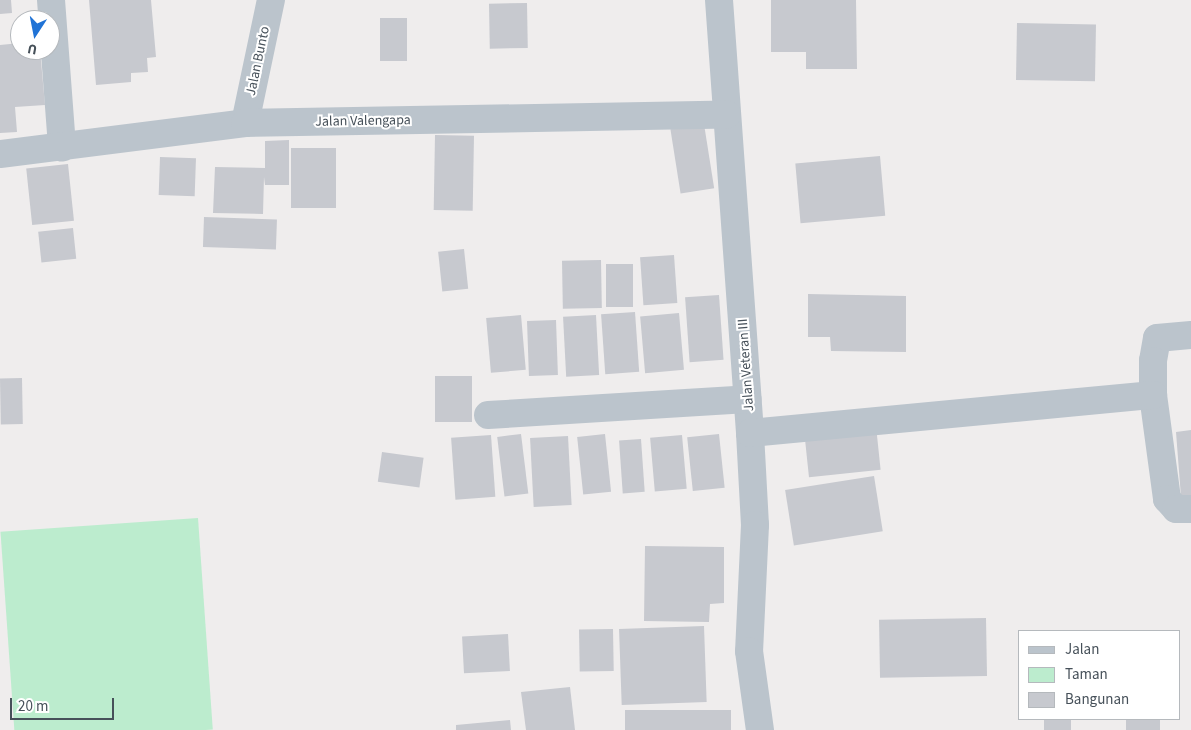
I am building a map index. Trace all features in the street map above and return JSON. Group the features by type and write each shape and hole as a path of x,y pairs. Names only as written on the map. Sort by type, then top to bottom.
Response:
{"street":[{"path":"51,0 62,148"},
{"name":"Jalan Bunto","path":"245,122 271,0"},
{"name":"Jalan Veteran III","path":"718,0 750,433 755,525 749,651 760,730"},
{"name":"Jalan Valengapa","path":"0,154 62,148 245,122 728,115"},
{"path":"1191,335 1162,336 1154,342 1153,395 1167,499 1176,509 1191,509"},
{"path":"750,433 1153,395"},
{"path":"488,415 748,400"}],"green space":[{"path":"198,518 213,729 14,730 0,532"}],"building":[{"path":"0,0 11,0 12,10 10,10 10,13 0,14"},
{"path":"89,0 151,0 156,57 147,58 148,72 131,73 131,82 96,85"},
{"path":"771,0 856,0 857,69 806,69 806,52 771,52"},
{"path":"527,3 528,48 490,49 489,4"},
{"path":"380,18 407,18 407,61 380,61"},
{"path":"1017,23 1096,24 1095,81 1016,80"},
{"path":"10,44 10,60 41,60 45,105 15,107 17,132 0,133 0,45"},
{"path":"704,124 714,188 681,194 670,129"},
{"path":"435,135 474,136 473,211 434,210"},
{"path":"289,140 289,185 265,185 264,177 263,214 213,213 215,167 265,168 265,141"},
{"path":"291,148 336,148 336,208 291,208"},
{"path":"880,156 885,216 801,223 795,163"},
{"path":"160,157 196,158 195,196 159,195"},
{"path":"68,164 74,221 32,225 26,168"},
{"path":"204,217 277,220 276,250 203,247"},
{"path":"73,228 76,259 41,262 38,232"},
{"path":"464,249 468,289 442,291 438,252"},
{"path":"674,255 677,303 643,305 640,257"},
{"path":"601,260 602,308 563,309 562,261"},
{"path":"606,264 633,264 633,307 606,307"},
{"path":"808,294 906,296 906,352 831,351 830,337 808,337"},
{"path":"719,295 724,360 690,362 685,297"},
{"path":"635,312 639,372 605,374 601,314"},
{"path":"679,313 684,370 645,373 640,316"},
{"path":"521,315 526,370 491,373 486,318"},
{"path":"596,315 599,375 566,377 563,317"},
{"path":"556,320 558,375 529,376 527,321"},
{"path":"435,376 472,376 472,422 435,422"},
{"path":"0,378 22,378 23,424 1,424"},
{"path":"876,426 881,470 809,477 804,434"},
{"path":"1191,430 1191,496 1181,497 1176,432"},
{"path":"521,434 528,494 504,496 497,437"},
{"path":"605,434 611,492 583,495 577,437"},
{"path":"719,434 725,488 693,491 687,437"},
{"path":"491,435 495,497 455,500 451,438"},
{"path":"682,435 687,489 655,492 650,438"},
{"path":"568,436 572,505 534,507 530,438"},
{"path":"641,439 645,492 623,493 619,441"},
{"path":"382,452 424,458 419,488 378,482"},
{"path":"874,476 883,531 794,545 785,490"},
{"path":"645,546 724,547 724,603 710,604 709,622 644,621"},
{"path":"986,618 987,676 880,678 879,620"},
{"path":"704,626 707,702 622,705 619,629"},
{"path":"613,629 614,671 580,672 579,630"},
{"path":"508,634 510,671 464,673 462,636"},
{"path":"570,687 575,730 526,730 521,692"},
{"path":"625,710 731,710 731,730 625,730"},
{"path":"510,720 511,730 456,730 456,725"},
{"path":"1044,720 1071,720 1071,730 1044,730"},
{"path":"1126,720 1160,720 1160,730 1126,730"}]}
